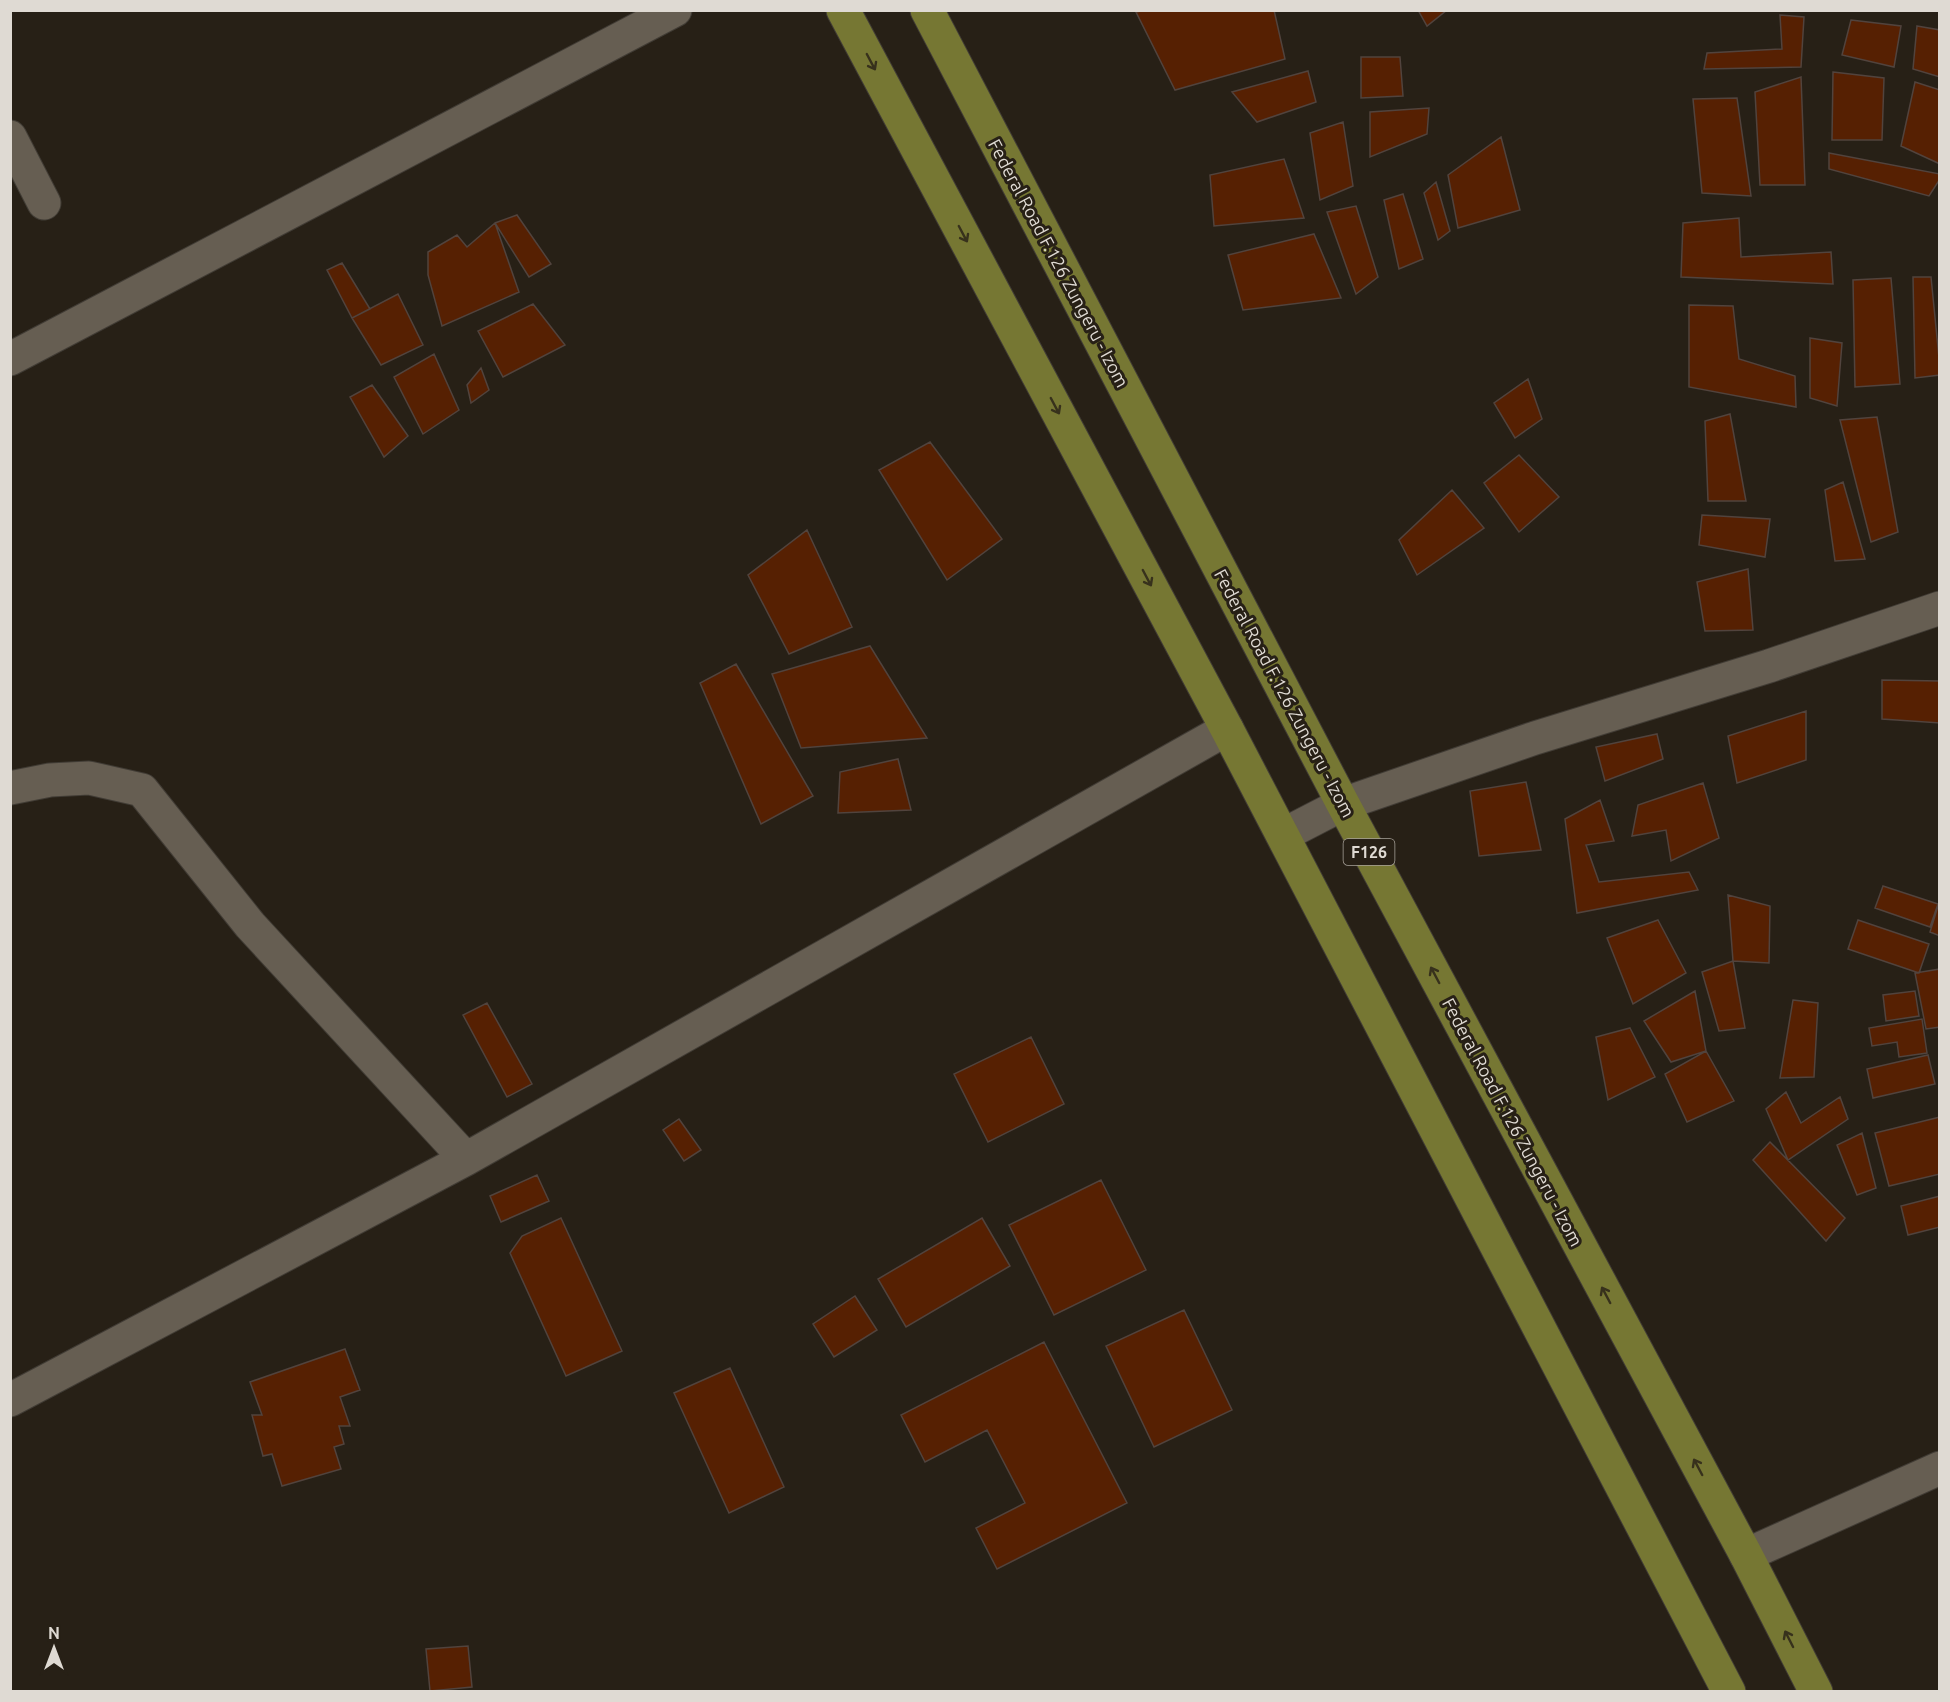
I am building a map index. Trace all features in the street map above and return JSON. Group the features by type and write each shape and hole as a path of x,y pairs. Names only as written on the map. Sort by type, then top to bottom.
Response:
{"main road":[{"path":"843,10 1227,729 1729,1692"},
{"name":"Federal Road F.126 Zungeru - Izom","path":"927,10 1343,804 1746,1555 1816,1692"}],"street":[{"path":"10,359 675,10"},
{"path":"10,137 44,203"},
{"path":"1282,836 1343,804 1535,738 1769,666 1940,608"},
{"path":"10,1400 466,1158 1227,729"},
{"path":"10,788 50,780 89,778 142,790 250,925 466,1158"},
{"path":"1746,1555 1940,1468"}],"building":[{"path":"1146,10 1274,10 1285,59 1175,90 1136,12"},
{"path":"1418,10 1447,10 1427,26"},
{"path":"1780,15 1804,17 1801,67 1704,69 1707,53 1782,49"},
{"path":"1851,20 1901,26 1894,67 1842,55"},
{"path":"1917,26 1940,30 1940,77 1913,69"},
{"path":"1361,57 1400,57 1403,96 1361,98"},
{"path":"1308,71 1316,102 1257,122 1232,92"},
{"path":"1833,72 1884,78 1882,140 1832,140"},
{"path":"1801,77 1805,185 1760,185 1755,92"},
{"path":"1915,82 1940,90 1940,164 1901,146"},
{"path":"1737,98 1751,196 1702,193 1693,99"},
{"path":"1429,108 1427,134 1370,157 1370,112"},
{"path":"1343,122 1353,186 1320,200 1310,133"},
{"path":"1501,137 1520,210 1458,228 1448,175"},
{"path":"1829,153 1940,174 1940,179 1929,196 1829,169"},
{"path":"1284,159 1304,218 1214,226 1210,175"},
{"path":"1436,182 1450,231 1438,240 1424,193"},
{"path":"1403,194 1423,259 1399,269 1384,200"},
{"path":"1356,206 1378,277 1356,294 1327,212"},
{"path":"517,215 551,264 529,277 495,223"},
{"path":"1739,218 1741,257 1831,252 1833,284 1681,277 1683,223"},
{"path":"495,223 519,292 442,326 428,275 428,252 457,235 467,247"},
{"path":"1314,234 1341,298 1243,310 1228,255"},
{"path":"342,263 370,309 352,318 327,270"},
{"path":"1913,277 1931,277 1940,375 1915,378"},
{"path":"1891,278 1900,384 1855,387 1853,280"},
{"path":"398,294 423,345 381,365 352,318"},
{"path":"533,304 565,345 503,377 478,331"},
{"path":"1689,305 1733,306 1739,359 1795,376 1796,407 1689,387"},
{"path":"1810,338 1842,343 1837,406 1810,398"},
{"path":"434,354 459,410 423,434 394,377"},
{"path":"481,368 489,390 471,403 467,385"},
{"path":"1528,379 1542,419 1515,438 1494,403"},
{"path":"372,385 408,436 384,457 350,397"},
{"path":"1730,414 1746,501 1708,501 1705,421"},
{"path":"1877,417 1898,532 1871,542 1840,420"},
{"path":"930,442 1002,539 947,580 879,470"},
{"path":"1519,455 1559,497 1519,532 1484,483"},
{"path":"1843,482 1865,559 1835,561 1825,490"},
{"path":"1452,490 1484,528 1417,575 1399,540"},
{"path":"1702,515 1770,519 1765,557 1699,545"},
{"path":"807,530 852,627 789,654 748,575"},
{"path":"1748,569 1753,630 1705,631 1697,582"},
{"path":"870,646 927,738 801,748 772,674"},
{"path":"736,664 813,796 761,824 700,683"},
{"path":"1882,680 1940,681 1940,723 1882,719"},
{"path":"1806,711 1806,760 1737,783 1728,736"},
{"path":"1657,734 1663,759 1605,781 1596,747"},
{"path":"898,759 911,810 838,813 840,772"},
{"path":"1526,782 1541,850 1479,856 1470,791"},
{"path":"1703,783 1719,838 1671,861 1666,830 1632,836 1638,805"},
{"path":"1600,800 1614,841 1586,845 1599,882 1689,872 1698,890 1577,913 1565,819"},
{"path":"1883,886 1938,904 1930,927 1875,908"},
{"path":"1728,895 1770,906 1769,963 1733,961"},
{"path":"1938,906 1940,906 1940,936 1930,932"},
{"path":"1658,920 1686,973 1633,1004 1607,938"},
{"path":"1858,920 1929,944 1919,973 1848,949"},
{"path":"1733,961 1745,1028 1719,1031 1702,972"},
{"path":"1940,969 1940,1027 1926,1029 1915,973"},
{"path":"1695,991 1706,1051 1671,1062 1644,1021"},
{"path":"1915,991 1919,1016 1886,1021 1883,995"},
{"path":"1793,1000 1818,1003 1814,1077 1780,1078"},
{"path":"487,1003 532,1084 507,1097 463,1015"},
{"path":"1922,1019 1927,1053 1899,1057 1897,1042 1872,1046 1869,1028"},
{"path":"1630,1028 1655,1077 1608,1100 1596,1037"},
{"path":"1031,1037 1064,1104 988,1142 954,1074"},
{"path":"1706,1051 1734,1101 1687,1122 1665,1074"},
{"path":"1928,1055 1935,1084 1873,1098 1867,1069"},
{"path":"1786,1092 1801,1123 1840,1097 1848,1119 1788,1160 1766,1109"},
{"path":"1940,1117 1940,1174 1889,1186 1875,1133"},
{"path":"679,1119 701,1150 684,1161 663,1130"},
{"path":"1862,1133 1876,1188 1857,1195 1837,1145"},
{"path":"1770,1142 1845,1218 1826,1241 1753,1160"},
{"path":"537,1175 549,1201 501,1222 490,1196"},
{"path":"1101,1180 1146,1270 1054,1315 1009,1225"},
{"path":"1940,1196 1940,1227 1908,1235 1901,1206"},
{"path":"561,1218 622,1351 566,1376 510,1253 522,1236"},
{"path":"982,1218 1010,1266 906,1327 878,1279"},
{"path":"855,1296 877,1330 834,1357 813,1324"},
{"path":"1184,1310 1232,1410 1154,1447 1106,1346"},
{"path":"1044,1342 1127,1503 997,1569 976,1528 1025,1503 987,1430 925,1462 901,1415"},
{"path":"345,1349 360,1390 340,1397 350,1426 339,1426 344,1444 334,1447 341,1469 282,1486 272,1454 263,1456 252,1415 262,1415 250,1382"},
{"path":"730,1368 784,1487 729,1513 674,1393"},
{"path":"468,1646 472,1687 430,1691 426,1649"}]}
